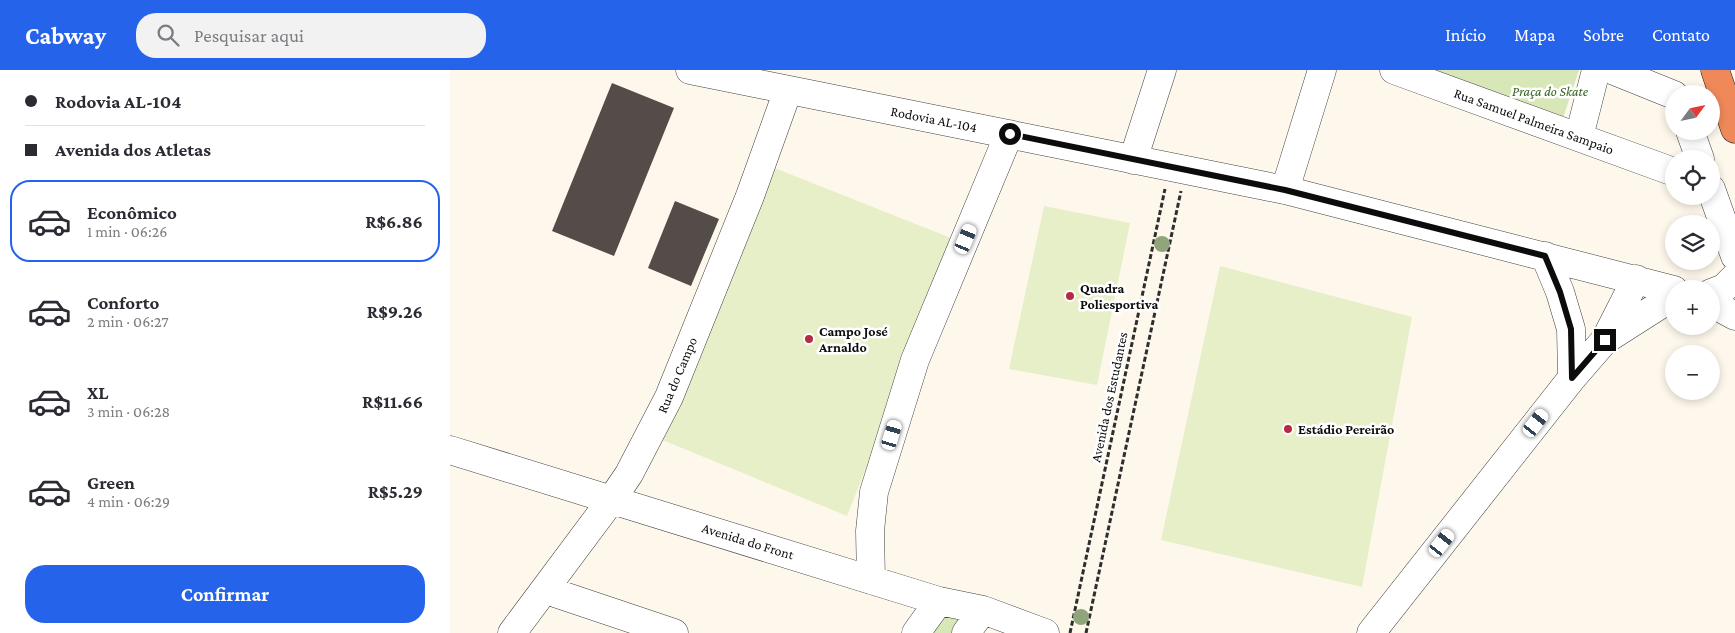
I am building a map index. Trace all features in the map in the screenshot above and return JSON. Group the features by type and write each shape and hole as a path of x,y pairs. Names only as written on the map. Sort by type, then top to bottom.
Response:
{"highway":[{"path":"1715,70 1735,129"}],"street":[{"name":"Rodovia AL-104","path":"690,70 1285,190 1665,287"},
{"path":"1133,160 1162,70"},
{"path":"1285,190 1322,70"},
{"name":"Rua Samuel Palmeira Sampaio","path":"1394,70 1665,169"},
{"path":"1579,137 1596,70"},
{"path":"1612,70 1665,90"},
{"path":"1669,70 1673,85"},
{"name":"Rua do Campo","path":"512,633 546,590 612,499 628,474 669,397 750,196 788,90"},
{"path":"871,580 870,531 874,492 915,360 1010,134"},
{"path":"1717,205 1735,256"},
{"path":"1545,256 1560,292 1571,329 1572,378"},
{"path":"1720,290 1735,277"},
{"path":"1371,633 1572,378 1605,340 1636,279"},
{"path":"1605,340 1665,302"},
{"path":"1720,308 1735,316"},
{"name":"Avenida do Front","path":"450,450 939,601 982,610 1045,633"},
{"path":"546,590 674,633"},
{"path":"916,633 939,601"},
{"path":"966,633 982,610"}],"path":[{"name":"Avenida dos Estudantes","path":"1070,633 1178,168"},
{"name":"Avenida dos Estudantes","path":"1086,633 1178,168"}],"green space":[{"name":"Praça do Skate","path":"1429,70 1579,70 1563,118"},
{"name":"Campo José Arnaldo","path":"772,167 956,240 847,516 660,439"},
{"name":"Quadra Poliesportiva","path":"1044,206 1130,223 1097,385 1009,369"},
{"name":"Estádio Pereirão","path":"1220,266 1412,317 1362,587 1161,540"},
{"path":"940,601 978,612 963,633 917,633"}],"building":[{"path":"612,83 674,108 614,256 552,231"},
{"path":"675,201 719,219 691,286 648,268"}],"place":[{"name":"Quadra Poliesportiva","path":"1070,296"},
{"name":"Campo José Arnaldo","path":"809,339"},
{"name":"Estádio Pereirão","path":"1288,429"}],"route":[{"path":"1010,134 1285,190 1545,256 1560,292 1571,329 1572,378 1605,340"}]}
